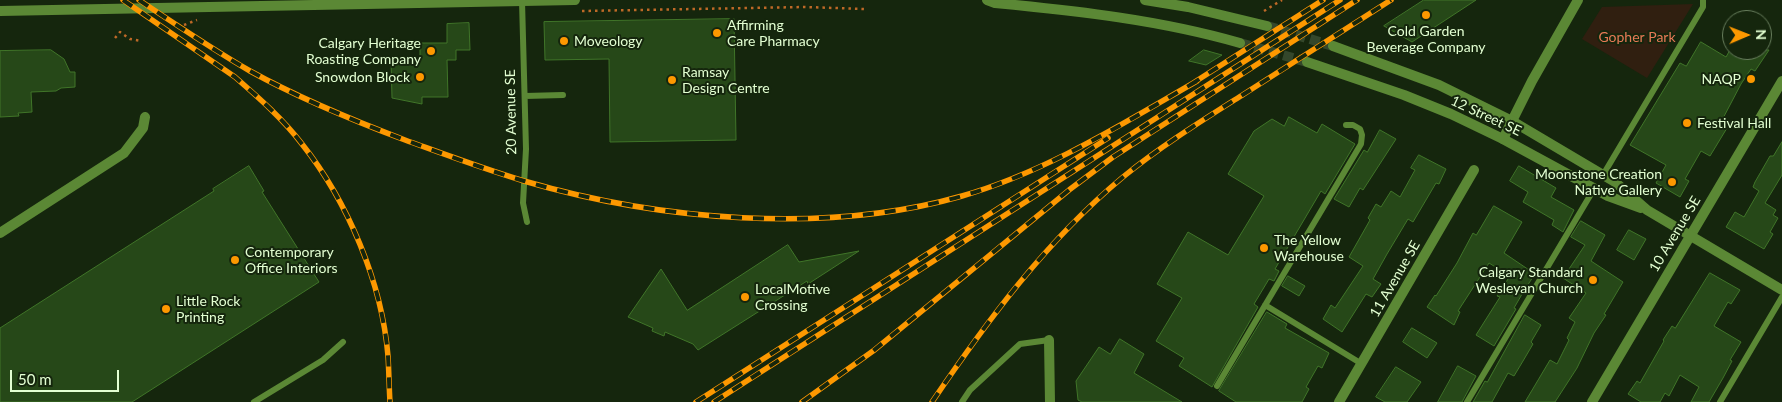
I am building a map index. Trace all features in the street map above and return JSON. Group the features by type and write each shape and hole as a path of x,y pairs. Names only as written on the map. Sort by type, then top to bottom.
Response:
{"street":[{"path":"0,11 259,3 575,0"},
{"path":"987,0 995,3 1122,17 1240,43"},
{"path":"1145,0 1197,9 1267,26"},
{"path":"1503,138 1532,81 1578,0"},
{"name":"12 Street SE","path":"1333,46 1439,85 1512,121 1615,182 1647,210 1782,290"},
{"name":"12 Street SE","path":"1306,62 1404,95 1451,114 1503,138 1608,196 1647,210"},
{"name":"10 Avenue SE","path":"1592,402 1782,81"},
{"path":"0,233 124,153 143,128 145,117"},
{"name":"11 Avenue SE","path":"1339,402 1474,170"},
{"path":"1049,340 1050,402"}],"lane":[{"path":"1603,175 1703,7 1703,0"},
{"name":"20 Avenue SE","path":"522,1 526,149 523,203 527,222"},
{"path":"525,96 563,95"},
{"path":"1217,386 1361,144 1362,136 1360,129 1353,125 1346,125"},
{"path":"1467,402 1594,189"},
{"path":"1720,402 1782,297"},
{"path":"1265,305 1362,364"},
{"path":"962,402 970,390 1020,344 1049,340"},
{"path":"254,402 324,360 343,342"}],"path":[{"path":"1264,11 1282,0"},
{"path":"579,11 865,9"},
{"path":"115,38 120,32 130,39 142,41"}],"green space":[{"name":"Gopher Park","path":"1693,4 1647,78 1582,39 1602,7"}],"building":[{"name":"Cold Garden Beverage Company","path":"1424,0 1476,0 1412,42 1384,26"},
{"name":"Ramsay Design Centre","path":"734,19 736,140 610,142 609,59 545,60 544,22"},
{"name":"Snowdon Block","path":"469,23 470,50 456,50 456,60 447,60 448,97 422,97 422,104 392,98 391,59 420,59 420,43 447,43 447,24"},
{"path":"1701,42 1722,55 1722,60 1762,60 1755,71 1751,69 1741,84 1720,124 1727,128 1710,156 1701,151 1685,179 1689,181 1680,197 1656,183 1666,165 1630,145 1680,63 1686,66"},
{"path":"51,50 64,59 70,72 75,72 75,87 61,88 56,91 31,92 32,112 18,113 19,116 0,117 0,51"},
{"path":"1204,50 1222,55 1206,65 1189,61"},
{"name":"The Yellow Warehouse","path":"1289,117 1317,133 1322,124 1355,144 1325,194 1321,191 1275,269 1279,271 1274,281 1269,279 1254,304 1258,307 1212,387 1179,366 1184,358 1156,341 1182,298 1157,284 1188,232 1228,255 1264,196 1228,174 1254,131 1272,119 1284,126"},
{"path":"1380,130 1396,139 1363,190 1360,188 1349,207 1334,199 1364,150 1367,152"},
{"path":"1782,142 1782,175 1765,203 1776,210 1773,215 1778,218 1770,232 1773,234 1764,249 1726,227 1735,212 1744,217 1759,191 1753,187 1755,182 1770,156 1773,156"},
{"path":"1419,155 1446,169 1439,184 1436,183 1413,222 1408,219 1387,254 1373,279 1381,284 1372,297 1366,294 1342,332 1323,319 1331,305 1335,308 1363,266 1349,257 1370,220 1368,218 1376,204 1381,207 1391,191 1400,197 1415,170 1411,168"},
{"path":"249,166 264,191 262,192 319,282 132,402 0,402 0,328 214,191 213,189"},
{"path":"1519,166 1556,188 1551,197 1574,210 1563,232 1552,225 1554,220 1523,202 1528,192 1510,181"},
{"path":"1494,206 1522,222 1504,253 1535,274 1494,346 1476,335 1500,297 1497,296 1510,276 1489,263 1458,311 1460,312 1454,325 1427,307 1457,263 1473,233 1476,235"},
{"path":"1581,221 1605,235 1591,261 1623,282 1604,314 1606,315 1594,333 1577,368 1555,402 1525,402 1550,360 1557,364 1569,340 1567,338 1575,322 1569,318 1586,293 1563,278 1585,245 1571,237"},
{"path":"1629,230 1646,239 1634,260 1617,250"},
{"name":"LocalMotive Crossing","path":"788,245 799,262 859,251 808,284 807,281 698,350 693,344 665,332 664,336 652,331 653,328 628,317 661,269 687,310"},
{"path":"1710,273 1740,290 1731,304 1728,302 1714,326 1741,342 1730,360 1732,361 1723,378 1709,402 1691,402 1699,387 1680,375 1669,396 1665,393 1660,402 1641,402 1628,394 1637,381 1640,383 1663,340 1672,326 1675,328"},
{"path":"1288,276 1305,286 1299,296 1282,286"},
{"path":"1267,312 1287,324 1285,328 1329,353 1322,368 1318,366 1306,387 1309,389 1302,402 1236,402 1219,391"},
{"path":"1525,315 1541,325 1523,361 1514,376 1508,373 1492,402 1473,402 1485,381 1487,382"},
{"path":"1412,328 1437,343 1427,358 1403,342"},
{"path":"1120,339 1144,354 1134,373 1182,402 1082,402 1078,400 1076,381 1099,347 1110,354"},
{"path":"1458,366 1476,376 1462,402 1438,402"},
{"path":"1396,367 1421,382 1407,402 1385,402 1376,397"}],"tunnel":[{"path":"1267,26 1333,46"},
{"path":"1240,43 1307,62"}],"railway":[{"path":"123,0 235,77 287,126 319,167 348,217 370,272 384,328 388,356 390,402"},
{"path":"139,0 222,54 269,81 346,116 434,151 524,181 576,194 630,205 742,218 799,219 855,216 910,208 962,196 1024,174 1083,146 1197,81"},
{"path":"1190,85 1323,0"},
{"path":"714,402 1340,0"},
{"path":"802,402 873,351 1069,190 1113,157 1357,0"},
{"path":"932,402 974,342 1019,283 1068,228 1123,177 1182,134 1391,0"},
{"path":"696,402 1108,138"}],"place":[{"name":"Cold Garden Beverage Company","path":"1426,15"},
{"name":"Affirming Care Pharmacy","path":"717,33"},
{"name":"Moveology","path":"564,41"},
{"name":"Calgary Heritage Roasting Company","path":"431,51"},
{"name":"Snowdon Block","path":"420,77"},
{"name":"NAQP","path":"1751,79"},
{"name":"Ramsay Design Centre","path":"672,80"},
{"name":"Festival Hall","path":"1687,123"},
{"name":"Moonstone Creation Native Gallery","path":"1672,182"},
{"name":"The Yellow Warehouse","path":"1264,248"},
{"name":"Contemporary Office Interiors","path":"235,260"},
{"name":"Calgary Standard Wesleyan Church","path":"1593,280"},
{"name":"LocalMotive Crossing","path":"745,297"},
{"name":"Little Rock Printing","path":"166,309"}]}
